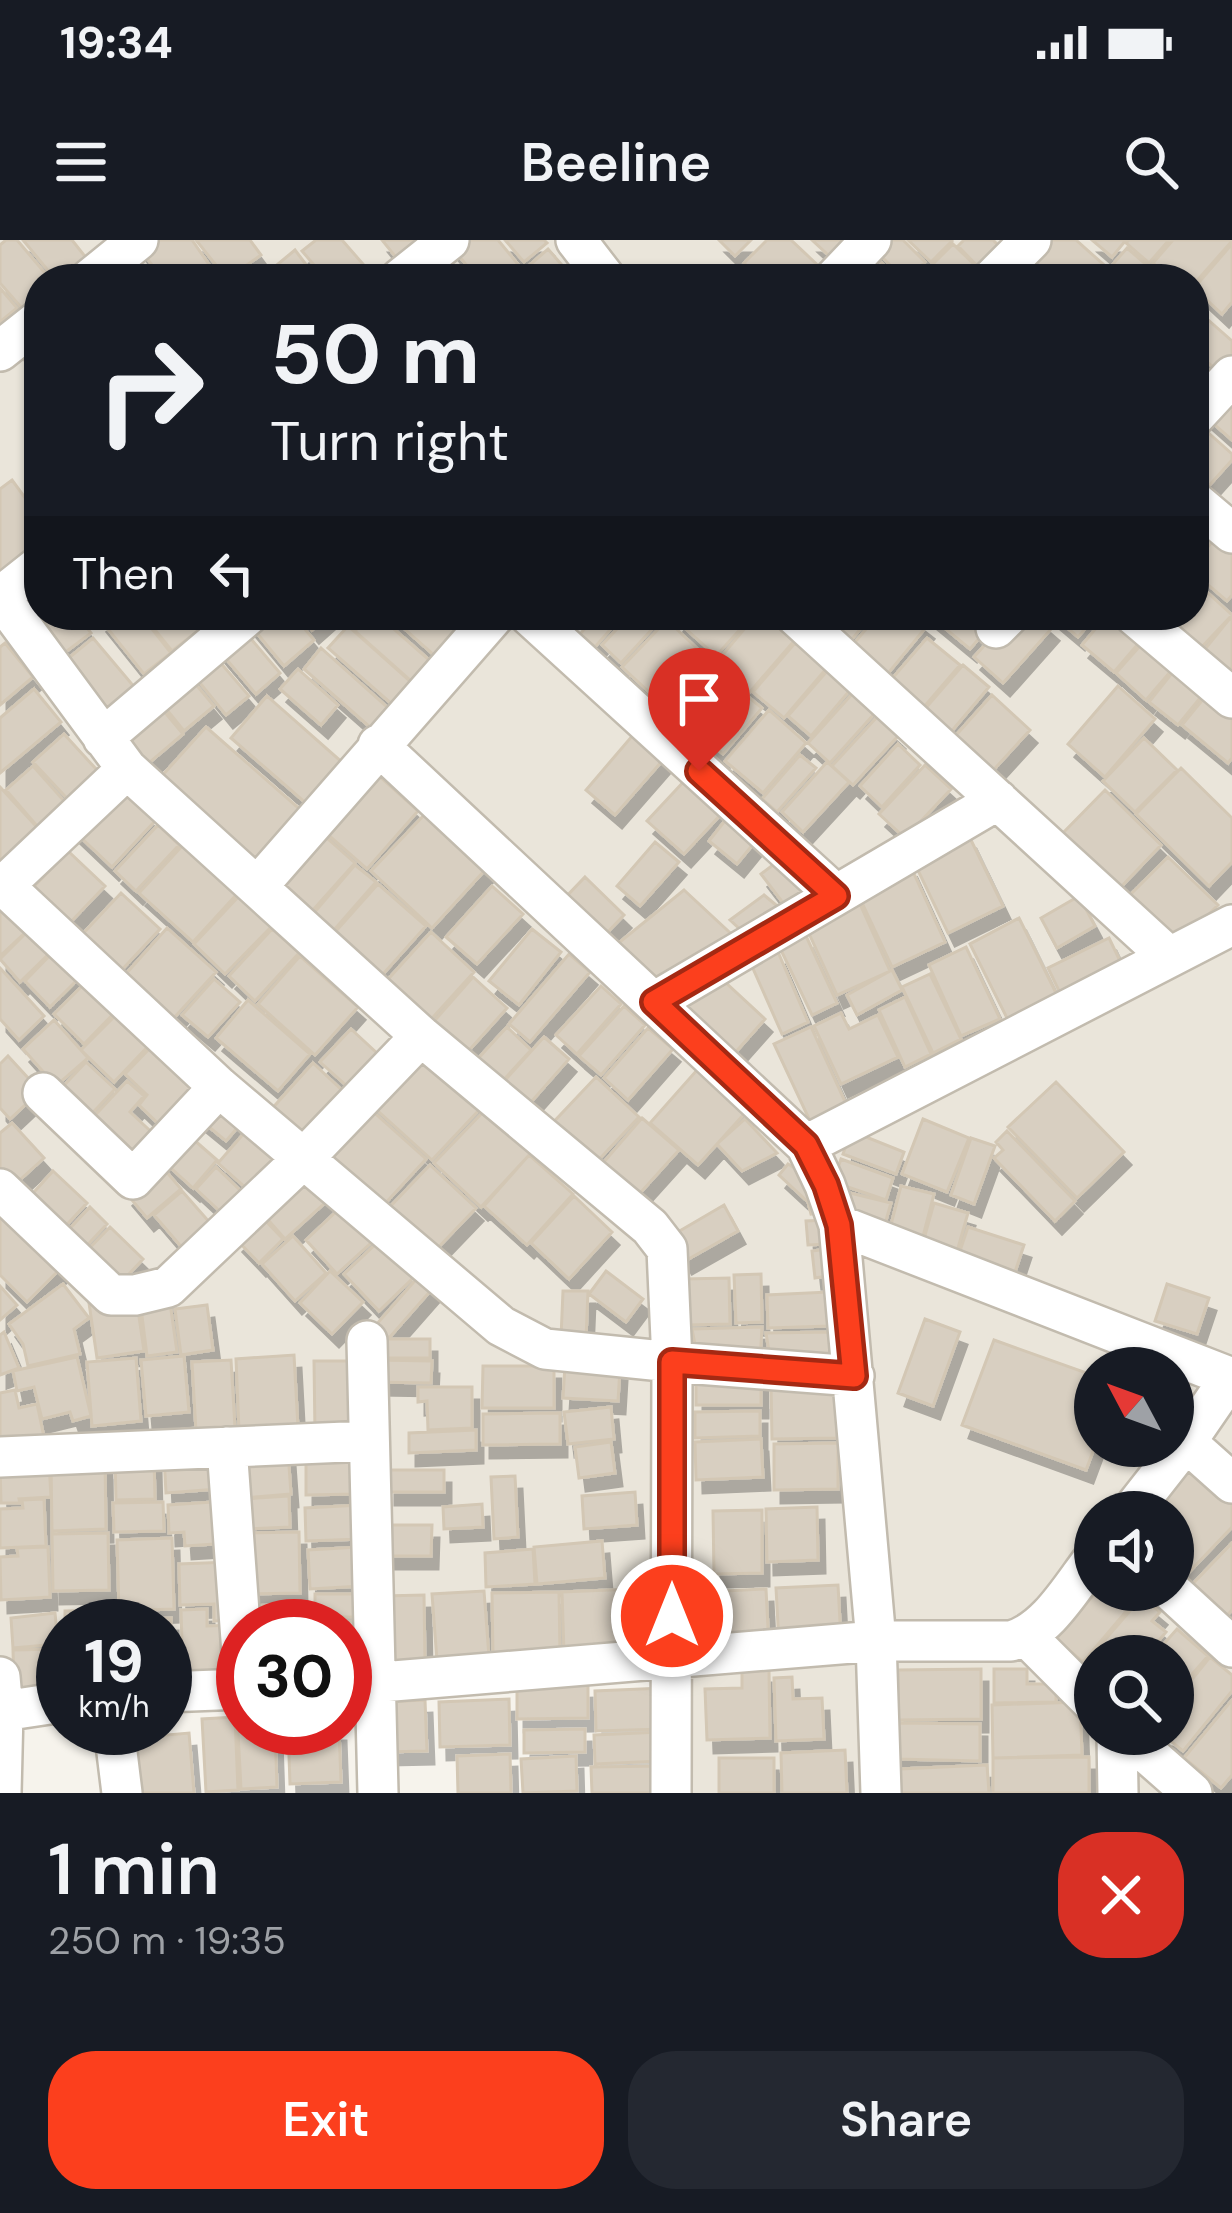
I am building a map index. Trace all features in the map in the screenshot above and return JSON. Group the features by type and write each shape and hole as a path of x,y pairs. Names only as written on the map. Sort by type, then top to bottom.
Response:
{"street":[{"path":"108,264 138,240"},
{"path":"419,264 449,240"},
{"path":"576,240 594,264"},
{"path":"848,264 871,240"},
{"path":"1007,264 1031,240"},
{"path":"0,351 24,332"},
{"path":"1209,401 1232,376"},
{"path":"1209,514 1232,533"},
{"path":"24,578 0,597 24,630"},
{"path":"24,630 127,770 421,1036 650,1227 667,1250 672,1362 671,1793"},
{"path":"103,738 230,630"},
{"path":"256,887 482,630"},
{"path":"545,630 836,896"},
{"path":"811,630 1169,957"},
{"path":"1152,630 1232,698"},
{"path":"379,745 806,1145 826,1185 839,1225 854,1376 875,1641 880,1793"},
{"path":"127,770 2,887 219,1087 501,1326 545,1349 854,1376"},
{"path":"654,1002 998,800"},
{"path":"806,1145 1232,925"},
{"path":"1,1192 111,1294 168,1287 305,1157 421,1036"},
{"path":"43,1094 133,1179 219,1087"},
{"path":"839,1225 1231,1378 1194,1431"},
{"path":"364,1599 370,1441 367,1341"},
{"path":"0,1456 370,1441"},
{"path":"227,1447 238,1599"},
{"path":"1194,1449 1232,1483"},
{"path":"1148,1491 1166,1467"},
{"path":"372,1684 875,1641 1011,1641 1039,1627 1074,1583"},
{"path":"1193,1611 1232,1647"},
{"path":"1027,1636 1074,1684"},
{"path":"2,1793 1,1694 36,1699"},
{"path":"117,1755 122,1793"},
{"path":"372,1755 378,1793"},
{"path":"1118,1793 1120,1755"},
{"path":"1146,1755 1192,1793"}],"shaded area":[{"path":"0,240 1232,240 1232,1793 645,1793 676,1658 372,1681 372,1599 216,1599 216,1651 192,1673 192,1599 36,1599 36,1706 0,1707"}],"building":[{"path":"17,240 37,264 24,264 24,311 0,283 0,245"},
{"path":"23,240 72,240 87,259 81,264 43,264"},
{"path":"142,240 192,240 209,264 151,264 137,244"},
{"path":"196,240 250,240 261,255 248,264 215,264"},
{"path":"316,240 342,240 363,264 313,264 302,251"},
{"path":"382,240 425,240 399,261"},
{"path":"498,240 518,264 466,264 449,244"},
{"path":"505,240 544,240 547,243 524,262"},
{"path":"719,240 751,240 735,256"},
{"path":"767,240 791,240 816,264 745,264"},
{"path":"812,240 862,240 838,264"},
{"path":"903,240 925,262 889,264 869,244"},
{"path":"908,240 951,240 952,241 931,262"},
{"path":"964,240 993,240 1010,257 1003,264 975,264 958,246"},
{"path":"1034,240 1076,240 1103,264 1020,264 1016,261"},
{"path":"1092,240 1126,240 1112,257"},
{"path":"1169,240 1149,263 1126,243"},
{"path":"1173,240 1232,240 1209,267 1153,263"},
{"path":"953,244 974,264 933,264"},
{"path":"1232,244 1232,302 1222,314 1209,302 1209,271"},
{"path":"866,247 883,264 860,264"},
{"path":"1127,248 1146,264 1113,264"},
{"path":"548,249 561,264 531,264"},
{"path":"295,250 306,264 278,264"},
{"path":"0,288 17,308 0,322"},
{"path":"1209,321 1232,341 1232,369 1225,377 1209,364"},
{"path":"1232,388 1232,440 1209,420"},
{"path":"1209,433 1232,454 1209,486"},
{"path":"12,480 24,496 24,563 0,577 0,489"},
{"path":"1219,534 1232,545 1232,595 1227,601 1209,586 1209,546"},
{"path":"24,594 24,619 12,603"},
{"path":"1209,594 1232,615 1196,653 1173,631 1209,630"},
{"path":"1232,616 1232,667 1226,674 1201,654"},
{"path":"32,630 89,630 91,633 55,660"},
{"path":"109,630 153,630 171,653 144,674"},
{"path":"155,630 199,630 172,651"},
{"path":"235,630 243,630 280,673 256,694 216,647"},
{"path":"254,630 306,630 314,640 284,666"},
{"path":"344,630 352,630 413,684 394,706 328,648"},
{"path":"395,630 436,666 418,687 355,631"},
{"path":"406,630 472,630 443,663"},
{"path":"584,630 610,630 595,647 580,634"},
{"path":"616,630 651,630 621,663 602,645"},
{"path":"657,630 678,630 706,657 662,704 622,667"},
{"path":"687,630 739,630 716,656"},
{"path":"743,630 781,630 794,641 749,693 715,664"},
{"path":"831,630 860,630 848,644"},
{"path":"865,630 924,630 885,677 850,648"},
{"path":"947,630 986,630 970,649"},
{"path":"998,630 1050,630 1003,683 974,657"},
{"path":"1094,630 1136,630 1144,637 1114,672 1082,645"},
{"path":"93,638 136,689 102,718 59,666"},
{"path":"927,638 960,665 923,708 890,681"},
{"path":"1147,638 1177,664 1146,700 1116,673"},
{"path":"5,643 33,677 0,705 0,647"},
{"path":"795,643 826,669 784,718 753,692"},
{"path":"321,648 388,708 371,728 304,669"},
{"path":"213,654 249,696 226,715 191,672"},
{"path":"1180,663 1209,687 1178,725 1149,702"},
{"path":"709,665 762,708 723,754 671,710"},
{"path":"963,665 989,687 950,733 924,710"},
{"path":"298,669 338,705 321,725 280,689"},
{"path":"828,670 851,689 811,736 788,716"},
{"path":"188,675 214,706 184,731 159,700"},
{"path":"1118,686 1155,719 1105,777 1068,744"},
{"path":"1213,687 1232,703 1232,758 1228,763 1182,725"},
{"path":"34,689 61,722 0,773 0,718"},
{"path":"853,693 875,713 830,763 808,743"},
{"path":"992,695 1030,730 988,776 950,742"},
{"path":"267,696 344,764 308,805 231,738"},
{"path":"158,704 183,734 143,768 117,738"},
{"path":"769,710 806,743 763,793 725,761"},
{"path":"877,717 898,736 853,785 832,766"},
{"path":"206,727 303,812 258,864 160,778"},
{"path":"64,734 107,781 77,809 33,762"},
{"path":"633,735 663,760 615,815 586,790"},
{"path":"1144,738 1177,770 1135,812 1103,781"},
{"path":"898,744 920,765 882,807 860,786"},
{"path":"800,755 816,768 777,812 762,799"},
{"path":"827,762 849,782 803,832 782,812"},
{"path":"925,765 951,789 905,838 879,814"},
{"path":"33,766 72,810 44,834 6,790"},
{"path":"370,768 418,811 367,869 318,826"},
{"path":"1181,768 1232,818 1232,862 1209,886 1136,814"},
{"path":"687,778 724,811 684,854 647,821"},
{"path":"117,785 155,821 112,867 73,830"},
{"path":"0,787 45,836 0,877"},
{"path":"1105,790 1161,845 1117,891 1060,836"},
{"path":"735,808 763,832 737,864 709,841"},
{"path":"425,814 485,870 432,928 371,871"},
{"path":"158,825 179,845 136,891 115,871"},
{"path":"320,832 355,863 304,920 270,889"},
{"path":"969,836 1003,906 948,933 914,862"},
{"path":"655,842 679,862 640,906 617,886"},
{"path":"183,845 237,894 193,942 139,893"},
{"path":"68,851 105,886 64,929 27,894"},
{"path":"786,855 816,894 790,912 761,874"},
{"path":"1168,857 1218,905 1179,944 1130,895"},
{"path":"355,865 376,882 327,938 307,921"},
{"path":"910,865 945,942 892,967 856,890"},
{"path":"585,877 624,915 602,938 562,901"},
{"path":"378,884 426,926 376,982 328,940"},
{"path":"492,886 523,914 477,964 446,937"},
{"path":"684,890 741,943 662,989 616,945"},
{"path":"121,893 160,929 116,976 77,940"},
{"path":"855,893 890,971 837,995 802,918"},
{"path":"240,895 272,926 225,974 194,944"},
{"path":"764,895 788,915 746,935 730,920"},
{"path":"1079,896 1095,926 1057,948 1041,918"},
{"path":"0,902 30,928 0,956"},
{"path":"1019,918 1057,995 1008,1020 970,944"},
{"path":"36,923 58,945 20,982 0,959"},
{"path":"167,928 216,972 172,1020 124,976"},
{"path":"272,929 299,953 255,1001 229,976"},
{"path":"532,929 561,952 519,1005 489,981"},
{"path":"431,932 474,972 425,1026 381,987"},
{"path":"806,936 837,1003 812,1015 780,948"},
{"path":"1109,938 1122,965 1061,995 1048,968"},
{"path":"60,945 86,971 50,1007 25,981"},
{"path":"966,947 1000,1019 961,1036 929,965"},
{"path":"778,952 808,1022 782,1034 751,964"},
{"path":"569,954 590,972 530,1042 509,1024"},
{"path":"300,956 358,1007 315,1055 258,1004"},
{"path":"0,968 44,1016 19,1040 0,1019"},
{"path":"711,969 765,1019 733,1055 672,1000"},
{"path":"892,970 902,990 857,1015 847,995"},
{"path":"930,974 961,1039 933,1053 902,987"},
{"path":"92,976 122,1005 84,1044 54,1014"},
{"path":"473,977 507,1008 463,1057 429,1027"},
{"path":"214,979 240,1002 208,1037 182,1015"},
{"path":"601,986 621,1004 577,1054 556,1035"},
{"path":"905,997 931,1054 905,1067 879,1010"},
{"path":"248,1000 310,1054 278,1091 216,1038"},
{"path":"624,1006 645,1025 601,1075 579,1056"},
{"path":"122,1009 154,1040 114,1082 81,1050"},
{"path":"841,1013 849,1029 878,1015 898,1057 841,1084 814,1026"},
{"path":"54,1020 88,1058 56,1086 23,1049"},
{"path":"507,1027 531,1050 498,1086 474,1063"},
{"path":"811,1027 846,1104 810,1121 774,1044"},
{"path":"648,1028 673,1049 628,1100 604,1078"},
{"path":"351,1029 378,1054 348,1087 320,1062"},
{"path":"544,1037 569,1059 524,1110 498,1088"},
{"path":"154,1044 206,1093 168,1133 139,1105 147,1095 125,1074"},
{"path":"416,1050 480,1109 432,1160 368,1102"},
{"path":"8,1056 40,1091 10,1119 0,1108 0,1064"},
{"path":"86,1062 115,1089 83,1123 54,1096"},
{"path":"313,1063 346,1094 303,1142 269,1112"},
{"path":"697,1070 745,1113 698,1165 650,1123"},
{"path":"596,1077 639,1117 589,1170 546,1130"},
{"path":"127,1081 144,1096 130,1112 159,1139 131,1169 85,1126"},
{"path":"1056,1082 1124,1152 1077,1198 1008,1127"},
{"path":"214,1097 243,1121 226,1141 197,1117"},
{"path":"369,1108 426,1159 381,1208 324,1156"},
{"path":"485,1110 531,1153 481,1207 434,1163"},
{"path":"642,1118 679,1150 632,1202 596,1171"},
{"path":"745,1119 777,1153 742,1171 717,1144"},
{"path":"923,1119 969,1138 947,1192 902,1174"},
{"path":"12,1123 44,1158 12,1187 0,1174 0,1133"},
{"path":"246,1131 286,1166 257,1198 218,1163"},
{"path":"851,1131 904,1152 896,1174 843,1154"},
{"path":"1007,1131 1075,1201 1055,1221 994,1158 1003,1150 996,1142"},
{"path":"186,1133 217,1160 193,1188 162,1160"},
{"path":"971,1138 995,1146 974,1204 951,1195"},
{"path":"529,1155 573,1194 527,1245 484,1206"},
{"path":"841,1159 893,1178 886,1200 833,1182"},
{"path":"159,1163 181,1189 147,1218 126,1193"},
{"path":"788,1164 828,1212 811,1214 808,1202 779,1175"},
{"path":"430,1165 476,1208 431,1255 385,1212"},
{"path":"216,1167 245,1195 225,1216 196,1189"},
{"path":"53,1171 87,1203 59,1233 26,1201"},
{"path":"306,1174 328,1200 285,1239 262,1213"},
{"path":"901,1186 934,1194 920,1248 887,1240"},
{"path":"182,1191 219,1233 191,1258 154,1215"},
{"path":"846,1192 891,1203 883,1231 839,1220"},
{"path":"574,1196 612,1232 569,1279 531,1243"},
{"path":"934,1203 968,1213 956,1255 922,1246"},
{"path":"724,1205 738,1231 685,1261 671,1236"},
{"path":"90,1207 107,1224 78,1255 60,1239"},
{"path":"340,1208 372,1242 337,1274 306,1240"},
{"path":"0,1210 59,1270 27,1302 0,1275"},
{"path":"260,1215 283,1239 259,1263 236,1239"},
{"path":"827,1220 828,1244 808,1245 806,1221"},
{"path":"110,1227 143,1259 113,1291 79,1259"},
{"path":"968,1227 1024,1245 1012,1281 956,1263"},
{"path":"293,1236 326,1273 295,1301 262,1264"},
{"path":"379,1241 413,1278 379,1311 344,1274"},
{"path":"836,1248 840,1274 815,1278 812,1251"},
{"path":"330,1271 363,1302 332,1334 300,1303"},
{"path":"606,1271 643,1299 626,1322 589,1294"},
{"path":"761,1274 762,1322 736,1323 734,1275"},
{"path":"419,1276 433,1288 389,1338 375,1326"},
{"path":"729,1278 730,1324 686,1325 685,1279"},
{"path":"63,1284 89,1318 74,1329 80,1354 28,1366 23,1344 9,1324"},
{"path":"1167,1284 1209,1298 1197,1334 1155,1321"},
{"path":"0,1286 17,1305 0,1320"},
{"path":"563,1291 588,1291 586,1339 561,1338"},
{"path":"828,1292 830,1326 768,1328 767,1295"},
{"path":"136,1296 144,1351 97,1358 89,1303"},
{"path":"169,1296 177,1352 147,1356 140,1300"},
{"path":"207,1305 213,1350 181,1355 175,1309"},
{"path":"925,1319 960,1332 933,1406 898,1393"},
{"path":"762,1327 760,1361 697,1355 692,1329"},
{"path":"4,1332 19,1368 0,1375 0,1335"},
{"path":"830,1332 829,1368 771,1364 766,1333"},
{"path":"384,1339 430,1339 430,1358 384,1358"},
{"path":"994,1340 1074,1369 1074,1466 962,1425"},
{"path":"294,1355 298,1428 239,1431 236,1359"},
{"path":"184,1356 189,1412 146,1416 141,1360"},
{"path":"77,1357 91,1416 73,1421 70,1412 42,1419 34,1387 17,1391 13,1371"},
{"path":"136,1358 141,1421 92,1426 87,1362"},
{"path":"231,1360 235,1428 196,1431 192,1362"},
{"path":"374,1360 432,1361 431,1383 374,1382"},
{"path":"314,1361 355,1361 356,1431 315,1433"},
{"path":"565,1365 620,1368 618,1401 563,1398"},
{"path":"483,1366 554,1366 554,1408 482,1408"},
{"path":"761,1376 761,1405 696,1405 696,1377"},
{"path":"836,1381 837,1438 772,1439 771,1382"},
{"path":"418,1387 472,1387 472,1428 428,1430 427,1401 418,1402"},
{"path":"15,1390 19,1408 37,1404 44,1437 0,1447 0,1393"},
{"path":"611,1407 614,1439 568,1444 564,1412"},
{"path":"760,1411 760,1436 695,1438 695,1412"},
{"path":"560,1413 560,1444 483,1445 483,1414"},
{"path":"476,1430 476,1450 409,1453 409,1433"},
{"path":"761,1439 763,1477 696,1480 695,1442"},
{"path":"611,1442 615,1473 579,1478 575,1447"},
{"path":"838,1443 838,1489 774,1490 774,1444"},
{"path":"215,1452 218,1489 166,1493 164,1456"},
{"path":"288,1452 291,1494 243,1498 239,1457"},
{"path":"154,1458 155,1499 116,1500 115,1459"},
{"path":"356,1458 356,1494 306,1495 306,1460"},
{"path":"105,1460 106,1529 52,1531 51,1461"},
{"path":"49,1463 51,1497 1,1503 0,1466"},
{"path":"1194,1465 1232,1501 1232,1527 1194,1567 1194,1491 1164,1491"},
{"path":"388,1470 444,1470 444,1492 388,1492"},
{"path":"515,1476 518,1537 494,1539 491,1477"},
{"path":"635,1492 637,1525 584,1529 582,1496"},
{"path":"289,1496 290,1527 245,1529 244,1499"},
{"path":"44,1499 46,1546 0,1548 0,1509 23,1508 22,1500"},
{"path":"228,1501 230,1543 185,1546 184,1532 169,1533 168,1505"},
{"path":"163,1502 164,1531 114,1532 113,1503"},
{"path":"482,1504 483,1527 444,1529 443,1507"},
{"path":"361,1505 362,1539 306,1541 305,1508"},
{"path":"817,1507 818,1560 767,1562 766,1509"},
{"path":"762,1510 762,1573 714,1574 713,1511"},
{"path":"387,1525 432,1525 431,1556 387,1556"},
{"path":"299,1532 300,1593 243,1594 242,1533"},
{"path":"108,1533 109,1590 53,1591 52,1534"},
{"path":"172,1538 174,1599 119,1599 117,1540"},
{"path":"602,1541 605,1578 537,1584 534,1547"},
{"path":"1232,1543 1232,1610 1214,1629 1194,1610 1194,1582"},
{"path":"48,1547 50,1597 1,1600 0,1557 18,1556 17,1548"},
{"path":"360,1547 362,1586 310,1589 308,1550"},
{"path":"533,1549 535,1584 486,1587 485,1553"},
{"path":"230,1562 231,1599 216,1599 216,1621 214,1604 192,1605 192,1599 180,1599 179,1564"},
{"path":"838,1585 841,1640 779,1643 776,1588"},
{"path":"633,1589 635,1650 564,1653 562,1592"},
{"path":"766,1589 769,1646 709,1650 705,1592"},
{"path":"484,1591 489,1657 437,1661 432,1594"},
{"path":"559,1592 560,1654 493,1655 492,1593"},
{"path":"315,1594 364,1594 364,1599 315,1599"},
{"path":"424,1595 425,1663 384,1664 383,1596"},
{"path":"207,1609 207,1626 216,1626 216,1675 192,1676 192,1610"},
{"path":"1080,1611 1126,1611 1106,1635 1074,1635 1074,1654 1056,1639"},
{"path":"1130,1611 1159,1611 1152,1621 1166,1632 1164,1635 1109,1635"},
{"path":"36,1615 36,1646 13,1648 11,1618"},
{"path":"1194,1644 1208,1656 1194,1672"},
{"path":"13,1650 36,1650 36,1688 14,1688"},
{"path":"1210,1657 1232,1675 1232,1691 1194,1738 1194,1677"},
{"path":"981,1669 981,1719 898,1720 898,1670"},
{"path":"994,1669 1027,1669 1027,1684 1056,1684 1056,1702 994,1703"},
{"path":"742,1670 769,1670 770,1738 707,1740 705,1689 742,1688"},
{"path":"792,1677 793,1699 822,1698 824,1739 776,1741 774,1678"},
{"path":"588,1685 588,1718 517,1719 517,1687"},
{"path":"663,1688 664,1729 596,1731 595,1691"},
{"path":"509,1699 510,1745 440,1747 439,1702"},
{"path":"425,1700 427,1751 384,1752 382,1702"},
{"path":"1232,1700 1232,1775 1221,1788 1184,1758 1194,1755 1194,1746"},
{"path":"1074,1702 1074,1755 1082,1755 993,1758 992,1705"},
{"path":"216,1718 216,1755 237,1755 238,1790 206,1792 202,1719"},
{"path":"897,1723 980,1724 980,1761 896,1759"},
{"path":"585,1729 585,1752 524,1753 524,1730"},
{"path":"661,1732 662,1761 595,1764 594,1735"},
{"path":"845,1750 847,1793 782,1793 781,1753"},
{"path":"510,1754 511,1793 458,1793 457,1756"},
{"path":"133,1755 191,1755 194,1793 136,1793"},
{"path":"239,1755 276,1755 277,1787 241,1789"},
{"path":"289,1755 340,1755 341,1782 290,1784"},
{"path":"576,1756 577,1791 523,1793 521,1759"},
{"path":"1089,1757 1089,1793 993,1793 993,1758"},
{"path":"719,1758 774,1758 774,1793 719,1793"},
{"path":"987,1765 989,1793 901,1793 900,1769"},
{"path":"660,1766 661,1793 592,1793 591,1767"}],"route":[{"path":"672,1616 672,1362 854,1376 839,1225 806,1145 654,1002 836,896 699,771"}]}
